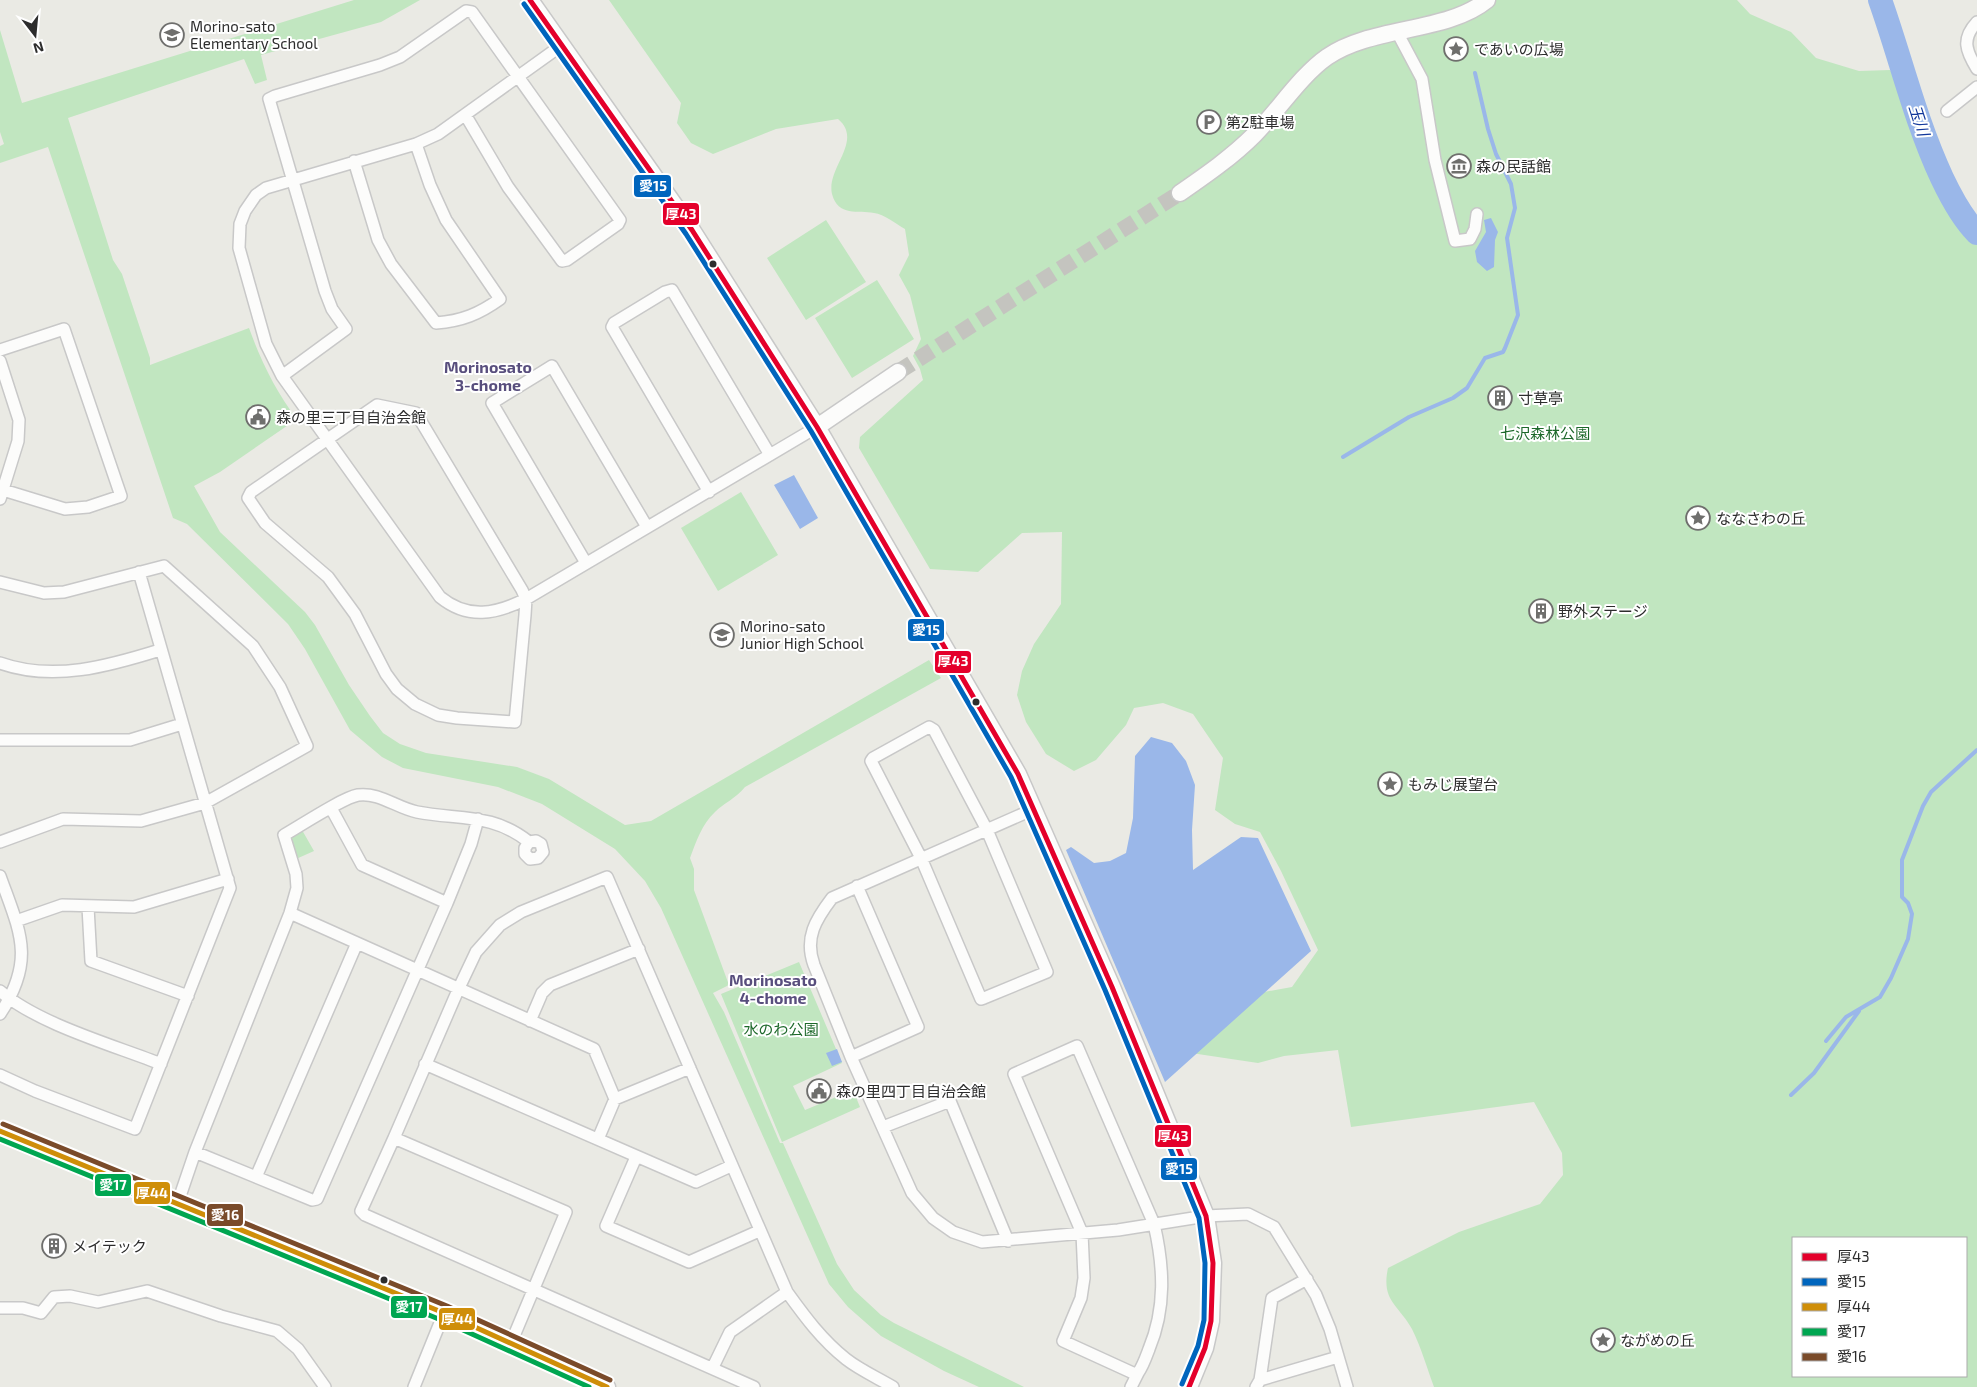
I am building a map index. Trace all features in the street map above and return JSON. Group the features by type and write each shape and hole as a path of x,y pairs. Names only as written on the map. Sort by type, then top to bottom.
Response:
{"street":[{"path":"530,0 692,230 816,427 1018,774 1115,996 1206,1216 1213,1263 1211,1321 1205,1348 1189,1387"},
{"path":"1180,193 1223,163 1254,135 1327,57 1355,44 1457,16 1478,7 1487,0"},
{"path":"282,376 346,329 332,309 325,290 269,99 275,96 380,65 400,56 466,12 472,12 620,220 618,224 567,260 562,261 508,187 466,116"},
{"path":"1977,22 1966,39 1965,47 1977,70"},
{"path":"1396,32 1422,79 1435,160 1455,241 1470,239 1476,229 1477,214"},
{"path":"562,45 466,116 438,134 416,144 266,188 256,195 245,211 238,239 238,248 259,323 266,344 282,376 440,597 450,606 475,612 490,613 504,610 709,492 816,427 898,372"},
{"path":"1947,111 1977,86"},
{"path":"354,161 378,240 391,264 436,323 467,319 483,312 500,299 446,220 430,185 416,144"},
{"path":"709,492 612,327 622,318 664,292 672,290 770,455"},
{"path":"0,350 64,330 121,496 88,507 65,509 2,494 18,441 19,420 0,360"},
{"path":"586,563 492,403 552,366 647,528"},
{"path":"377,405 416,413 526,599 515,722 438,715 415,704 397,689 386,674 355,614 328,577 265,523 248,498 251,492 326,439 377,405"},
{"path":"0,582 36,591 64,592 164,566 253,646 280,687 307,746 205,803 141,821 63,819 0,842"},
{"path":"0,1075 34,1091 135,1129 230,888 139,572"},
{"path":"0,663 32,670 70,672 114,665 160,650"},
{"path":"0,740 130,740 182,724"},
{"path":"929,727 934,730 987,830 1047,972 981,999 921,858 872,761 873,758 929,727"},
{"path":"177,1205 195,1152 290,913 297,888 296,874 284,836 331,808 358,796 375,796 415,812 478,818 514,830 529,842"},
{"path":"331,808 362,865 447,903"},
{"path":"1034,810 832,898 818,916 810,935 810,955 851,1057 912,1193 933,1218 953,1232 982,1242 1082,1233 1206,1216 1248,1214 1274,1227 1307,1280 1327,1321 1348,1387"},
{"path":"195,1152 312,1200 317,1199 447,903 471,844 478,818"},
{"path":"0,876 22,944 19,980 0,1014"},
{"path":"754,1387 714,1367 365,1215 362,1210 476,952 500,925 521,912 607,876 787,1292 813,1328 829,1344 848,1360 893,1387"},
{"path":"16,922 62,905 134,907 228,879"},
{"path":"851,1057 918,1027 858,886"},
{"path":"88,907 91,961 188,996"},
{"path":"290,913 594,1050 615,1099"},
{"path":"256,1177 357,943"},
{"path":"530,1021 542,993 550,985 639,949"},
{"path":"0,991 38,1016 161,1064"},
{"path":"1132,1387 1157,1330 1162,1296 1160,1251 1154,1224 1077,1046 1014,1074 1082,1233 1084,1278 1080,1298 1063,1341 1133,1373 1138,1373"},
{"path":"425,1064 696,1182 731,1166"},
{"path":"598,1139 615,1099 690,1068"},
{"path":"883,1128 950,1101 1008,1241"},
{"path":"0,1131 444,1313 607,1387"},
{"path":"394,1138 566,1212 511,1343"},
{"path":"636,1157 606,1226 689,1262 759,1231"},
{"path":"1307,1280 1272,1298 1258,1383 1338,1357"},
{"path":"0,1308 23,1308 41,1314 54,1298 70,1296 98,1302 146,1291 221,1316 277,1331 298,1349 325,1387"},
{"path":"714,1367 730,1332 787,1292"},
{"path":"414,1387 444,1313"}],"green space":[{"path":"354,0 420,0 381,22 261,55 267,80 255,84 244,59 68,118 113,260 122,274 150,358 150,365 249,328 270,376 282,398 297,419 220,472 194,486 220,532 305,612 315,625 349,685 383,733 400,744 426,753 517,767 549,779 625,825 651,821 929,660 941,678 745,787 715,812 703,828 690,858 694,869 694,890 729,985 713,993 724,1012 780,1143 783,1143 837,1264 854,1290 881,1315 894,1323 1024,1387 979,1387 944,1371 881,1336 848,1307 829,1284 661,908 645,881 615,849 542,804 498,787 403,768 382,757 350,730 305,649 288,624 187,524 173,518 48,147 0,163 0,146 4,144 0,132 0,30 22,103"},
{"name":"七沢森林公園","path":"609,0 1737,0 1750,14 1791,32 1816,58 1859,71 1890,70 1905,91 1938,178 1963,224 1977,240 1977,1387 1434,1387 1412,1329 1389,1295 1386,1279 1388,1268 1459,1232 1540,1204 1563,1175 1562,1153 1534,1102 1351,1127 1338,1050 1284,1056 1258,1063 1171,1050 1186,883 1253,994 1292,987 1318,950 1281,871 1260,832 1235,824 1215,810 1223,758 1193,714 1163,703 1134,708 1126,725 1096,760 1074,771 1046,754 1026,722 1017,695 1022,671 1034,644 1061,604 1062,532 1022,533 978,572 930,569 859,448 860,437 923,380 913,356 921,339 910,295 899,275 909,255 905,229 882,215 849,211 839,206 835,201 832,194 832,184 834,174 846,146 847,136 845,127 838,119 776,129 713,154 691,143 677,123 681,103"},
{"path":"826,220 866,282 806,320 767,258"},
{"path":"877,280 914,339 852,378 815,318"},
{"path":"741,492 778,555 718,591 681,528"},
{"path":"302,830 314,851 296,859 290,841 293,834"},
{"name":"水のわ公園","path":"799,962 842,1063 793,1086 805,1110 853,1090 860,1107 782,1142 721,994"}],"water":[{"path":"1491,218 1498,232 1495,240 1494,267 1487,271 1477,262 1475,251 1486,232 1484,220"},
{"path":"794,475 818,518 800,529 774,485"},
{"path":"1151,737 1172,743 1186,761 1195,785 1192,830 1193,870 1241,837 1258,838 1311,951 1165,1082 1066,850 1071,847 1094,863 1110,861 1126,853 1133,818 1135,756"},
{"path":"837,1049 842,1062 832,1066 826,1053"}],"waterway":[{"name":"玉川","path":"1880,0 1932,156 1953,200 1966,221 1977,233"},
{"path":"1343,457 1409,417 1453,398 1467,388 1485,358 1503,352 1518,315 1507,238 1515,208 1511,184 1496,154 1475,73"},
{"path":"1826,1041 1846,1017 1880,997 1891,978 1908,939 1912,914 1908,903 1902,897 1902,860 1923,806 1931,792 1977,750"},
{"path":"1791,1095 1814,1073 1859,1011"}],"tunnel":[{"path":"898,372 1180,193"}],"transit line":[{"name":"厚43","path":"530,0 692,230 817,427 1018,774 1112,987 1206,1216 1213,1263 1211,1321 1205,1348 1189,1387"},
{"name":"愛15","path":"524,4 686,234 811,431 1011,777 1105,990 1199,1218 1205,1263 1204,1320 1198,1346 1182,1384"},
{"name":"愛16","path":"3,1124 447,1306 610,1380"},
{"name":"厚44","path":"0,1131 444,1313 607,1387"},
{"name":"愛17","path":"0,1139 441,1320 589,1387"}],"place":[{"name":"Morino-sato Elementary School","path":"172,35"},
{"name":"であいの広場","path":"1456,49"},
{"name":"第2駐車場","path":"1209,122"},
{"name":"森の民話館","path":"1459,166"},
{"name":"寸草亭","path":"1500,398"},
{"name":"森の里三丁目自治会館","path":"258,417"},
{"name":"ななさわの丘","path":"1698,518"},
{"name":"野外ステージ","path":"1541,611"},
{"name":"Morino-sato Junior High School","path":"722,635"},
{"name":"もみじ展望台","path":"1390,784"},
{"name":"森の里四丁目自治会館","path":"819,1091"},
{"name":"メイテック","path":"54,1246"},
{"name":"ながめの丘","path":"1603,1340"}],"district":[{"name":"Morinosato 3-chome","path":"488,375"},
{"name":"Morinosato 4-chome","path":"773,988"}]}
